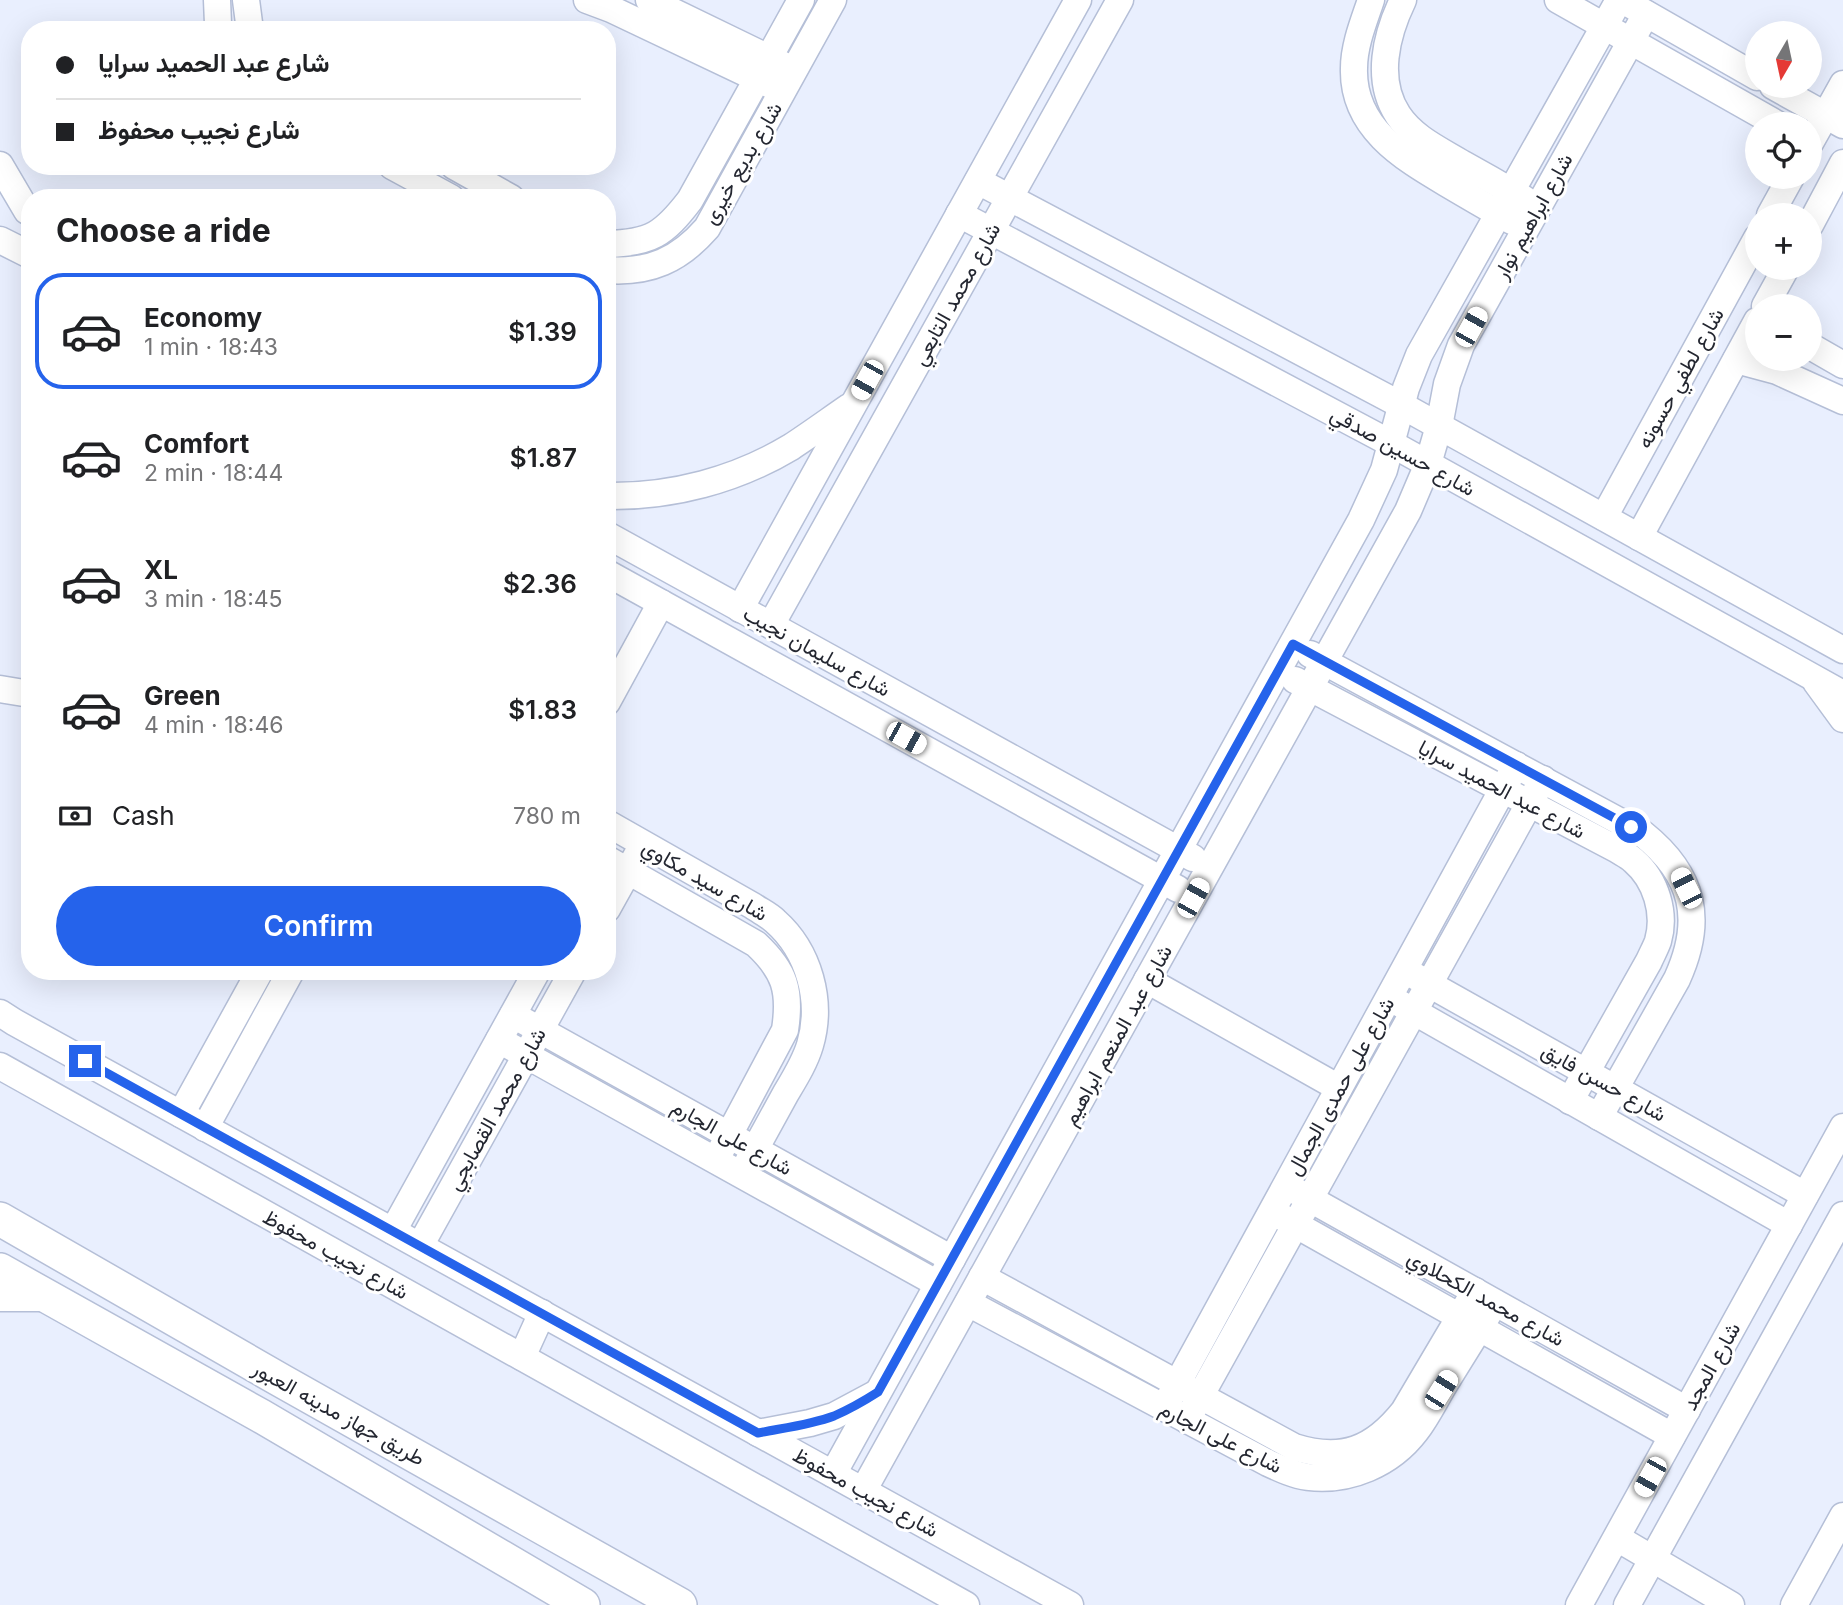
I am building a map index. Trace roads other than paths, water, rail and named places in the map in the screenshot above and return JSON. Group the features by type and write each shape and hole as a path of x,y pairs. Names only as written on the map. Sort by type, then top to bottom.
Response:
{"main road":[{"name":"طريق جهاز مدينه العبور","path":"0,1219 680,1605"},
{"name":"طريق جهاز مدينه العبور","path":"0,1270 261,1416 583,1605"},
{"path":"261,1416 282,1381"}],"street":[{"path":"217,0 218,21"},
{"path":"246,0 248,21"},
{"path":"587,0 788,81"},
{"path":"649,0 763,69"},
{"name":"شارع بديع خيرى","path":"616,244 632,243 655,235 675,220 690,200 801,0"},
{"name":"شارع بديع خيرى","path":"616,270 649,268 673,258 693,243 706,228 833,0"},
{"name":"شارع محمد التابعي","path":"740,609 1078,0"},
{"name":"شارع محمد التابعي","path":"773,665 780,630 1010,197 1120,0"},
{"path":"1371,0 1353,68 1358,99 1372,127 1394,150 1421,168 1505,202"},
{"path":"1403,0 1392,26 1384,69 1388,93 1398,114 1414,133 1505,202 1532,218"},
{"path":"1558,0 1756,112"},
{"path":"1620,0 1745,70"},
{"name":"شارع ابراهيم نوار","path":"1401,405 1419,355 1620,0"},
{"name":"شارع ابراهيم نوار","path":"1439,426 1447,384 1461,345 1646,14"},
{"path":"1795,98 1834,120 1843,84"},
{"path":"1822,150 1843,162 1822,203"},
{"path":"0,166 21,200"},
{"path":"409,175 435,189"},
{"path":"470,175 495,189"},
{"name":"شارع حسين صدقي","path":"978,181 1401,405 1840,647"},
{"path":"0,190 21,206"},
{"name":"شارع حسين صدقي","path":"959,214 1392,444 1843,694"},
{"name":"شارع لطفي حسونه","path":"1604,517 1745,260"},
{"name":"شارع لطفي حسونه","path":"1639,537 1745,343"},
{"path":"1822,353 1843,365"},
{"path":"1736,360 1777,371 1843,401"},
{"path":"616,496 671,492 713,482 743,471 791,447 853,404"},
{"name":"شارع عبد المنعم ابراهيم","path":"833,1474 1367,508 1384,470 1401,405"},
{"name":"شارع عبد المنعم ابراهيم","path":"863,1491 1408,511 1428,464 1439,426"},
{"name":"شارع سليمان نجيب","path":"616,540 1210,867"},
{"name":"شارع سليمان نجيب","path":"616,578 1193,898"},
{"path":"616,686 661,603"},
{"name":"شارع عبد الحميد سرايا","path":"1293,644 1643,834 1662,849 1676,867 1686,888 1691,911 1692,935 1686,957 1677,979 1598,1117"},
{"name":"شارع عبد الحميد سرايا","path":"1278,671 1616,849 1634,861 1649,877 1658,897 1661,919 1658,941 1570,1101"},
{"path":"1814,677 1843,719"},
{"path":"0,688 21,692"},
{"name":"شارع على حمدى الجمال","path":"1176,1414 1272,1211 1516,765"},
{"name":"شارع على حمدى الجمال","path":"1189,1389 1296,1225 1542,779"},
{"name":"شارع سيد مكاوي","path":"616,834 643,844 775,921 793,941 807,965 814,990 816,1018 810,1045 741,1175"},
{"path":"618,865 643,844"},
{"name":"شارع سيد مكاوي","path":"618,865 756,944 769,955 785,986 788,1008 785,1030 715,1161"},
{"name":"شارع حسن فايق","path":"1404,970 1805,1195"},
{"path":"181,1114 255,980"},
{"path":"205,1128 286,980"},
{"name":"شارع محمد القصابجي","path":"393,1231 532,980"},
{"name":"شارع محمد القصابجي","path":"420,1246 568,980"},
{"path":"1147,980 1339,1088"},
{"name":"شارع حسن فايق","path":"1389,997 1788,1225"},
{"name":"شارع نجيب محفوظ","path":"0,1013 1070,1605"},
{"name":"شارع على الجارم","path":"513,1015 952,1259"},
{"name":"شارع على الجارم","path":"499,1040 938,1284"},
{"name":"شارع نجيب محفوظ","path":"0,1066 966,1605"},
{"name":"شارع المجد","path":"1579,1605 1843,1127"},
{"name":"شارع محمد الكحلاوي","path":"1286,1185 1686,1410"},
{"name":"شارع محمد الكحلاوي","path":"1272,1211 1672,1436"},
{"name":"شارع المجد","path":"1627,1605 1843,1215"},
{"name":"شارع على الجارم","path":"982,1277 1294,1447 1311,1452 1328,1466 1353,1474 1377,1465 1399,1450 1416,1431 1469,1322 1485,1297"},
{"path":"0,1298 53,1298"},
{"name":"شارع على الجارم","path":"968,1303 1287,1471 1307,1476 1328,1466"},
{"path":"522,1357 542,1313"},
{"path":"1730,1332 1766,1353"},
{"path":"758,1433 834,1416 878,1392"},
{"path":"1795,1605 1843,1516"},
{"path":"1617,1538 1731,1605"}]}
